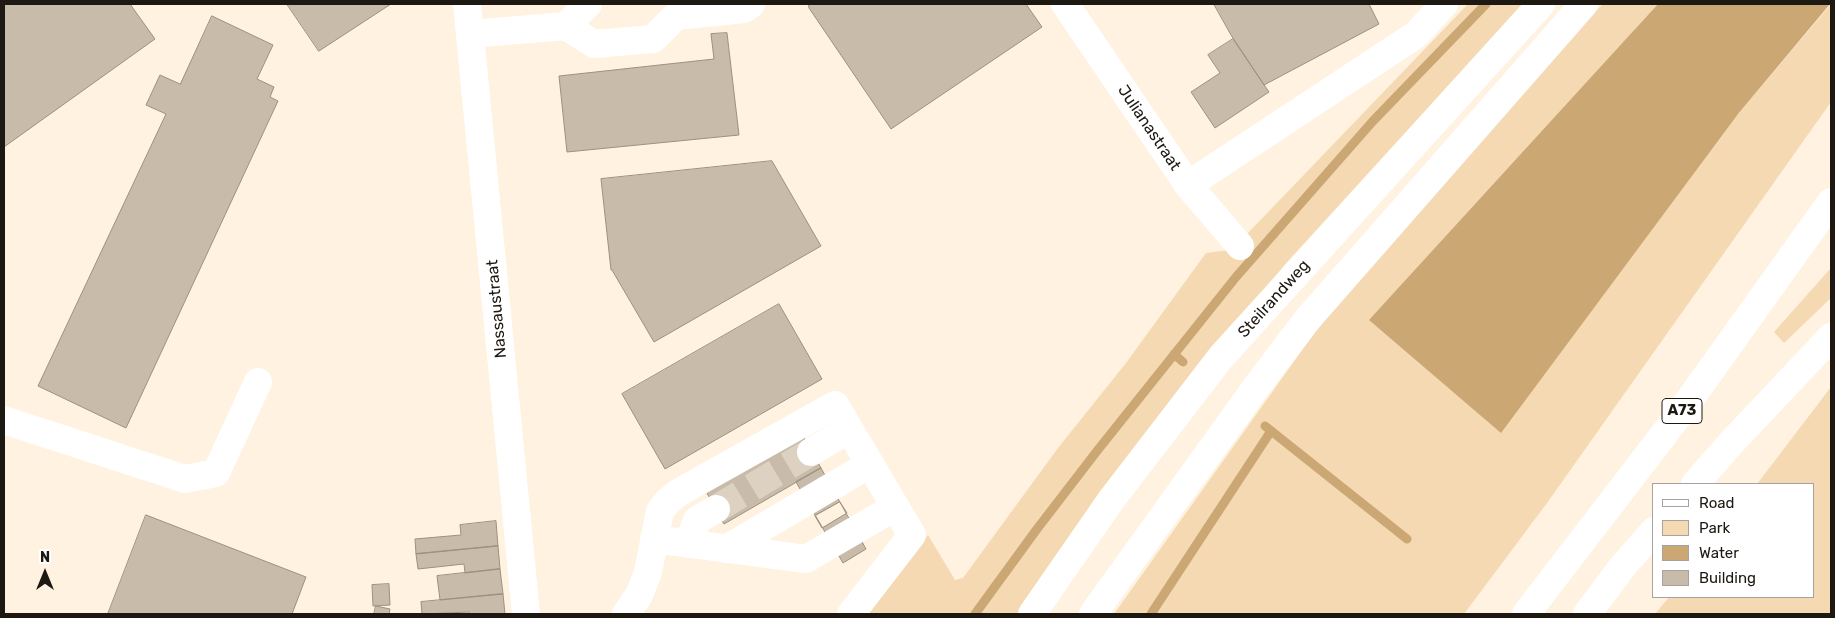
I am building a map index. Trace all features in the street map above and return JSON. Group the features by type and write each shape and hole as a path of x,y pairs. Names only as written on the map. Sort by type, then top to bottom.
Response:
{"main road":[{"name":"Nassaustraat","path":"467,4 526,614"},
{"path":"566,26 588,4"},
{"path":"470,34 566,26 594,44 653,39 668,10 744,9 751,4"},
{"name":"Julianastraat","path":"1065,4 1188,185 1240,246"},
{"path":"1188,185 1417,34 1444,4"},
{"name":"Steilrandweg","path":"1032,614 1110,500 1221,357 1541,4"},
{"path":"1093,614 1257,386 1307,320 1584,4"},
{"name":"A73","path":"1526,614 1678,416 1831,202"},
{"path":"1696,483 1831,337"},
{"path":"4,420 185,479 216,473 258,382"},
{"path":"626,614 639,595 648,572 660,511 668,501 678,493 835,405 912,536 851,614"},
{"path":"812,452 849,429"},
{"path":"726,549 870,464"},
{"path":"654,539 806,559 895,507"},
{"path":"688,544 698,520 716,509"},
{"path":"1587,614 1623,566 1652,533"}],"green space":[{"path":"1468,4 1523,4 1287,262 1179,395 1019,614 866,614 928,535 955,580 963,578 1058,448 1126,363 1206,253 1237,249 1248,233"},
{"path":"1603,4 1658,4 1635,29 1738,114 1831,4 1831,102 1547,503 1464,614 1114,614 1315,332 1519,88"},
{"path":"1831,268 1831,298 1784,343 1774,332"},
{"path":"1831,387 1831,614 1655,614 1668,598 1815,598 1815,483 1758,483"}],"water":[{"path":"1658,4 1830,4 1738,114 1501,433 1369,320"}],"building":[{"path":"4,4 130,4 155,39 4,147"},
{"path":"287,4 391,4 319,51"},
{"path":"809,4 1026,4 1042,27 891,129 809,8"},
{"path":"1214,4 1369,4 1379,24 1264,85 1231,35"},
{"path":"212,16 273,45 257,79 274,87 270,97 278,101 126,428 38,386 166,114 146,105 160,75 180,84"},
{"path":"727,33 739,135 567,152 559,76 714,59 711,34"},
{"path":"1233,39 1269,92 1215,128 1191,92 1220,73 1208,55"},
{"path":"772,161 821,246 654,342 611,270 601,179"},
{"path":"779,304 822,379 665,469 622,394"},
{"path":"800,431 821,468 724,524 703,486"},
{"path":"821,468 866,549 843,563 796,482"},
{"path":"840,502 847,513 822,528 815,516"},
{"path":"146,515 306,577 292,614 108,614"},
{"path":"496,521 498,546 416,554 415,539 461,535 460,525"},
{"path":"498,546 500,569 465,573 464,564 418,569 416,554"},
{"path":"500,569 503,594 440,600 437,576"},
{"path":"389,584 390,605 373,606 372,585"},
{"path":"503,594 505,614 469,614 469,612 422,614 421,602"},
{"path":"376,606 390,609 389,614 374,614"}],"waterway":[{"path":"975,614 1097,451 1236,277 1373,121 1486,4"},
{"path":"1174,354 1183,362"},
{"path":"1265,426 1407,539"},
{"path":"1151,614 1271,431"}],"tunnel":[{"path":"716,509 811,452"}]}
